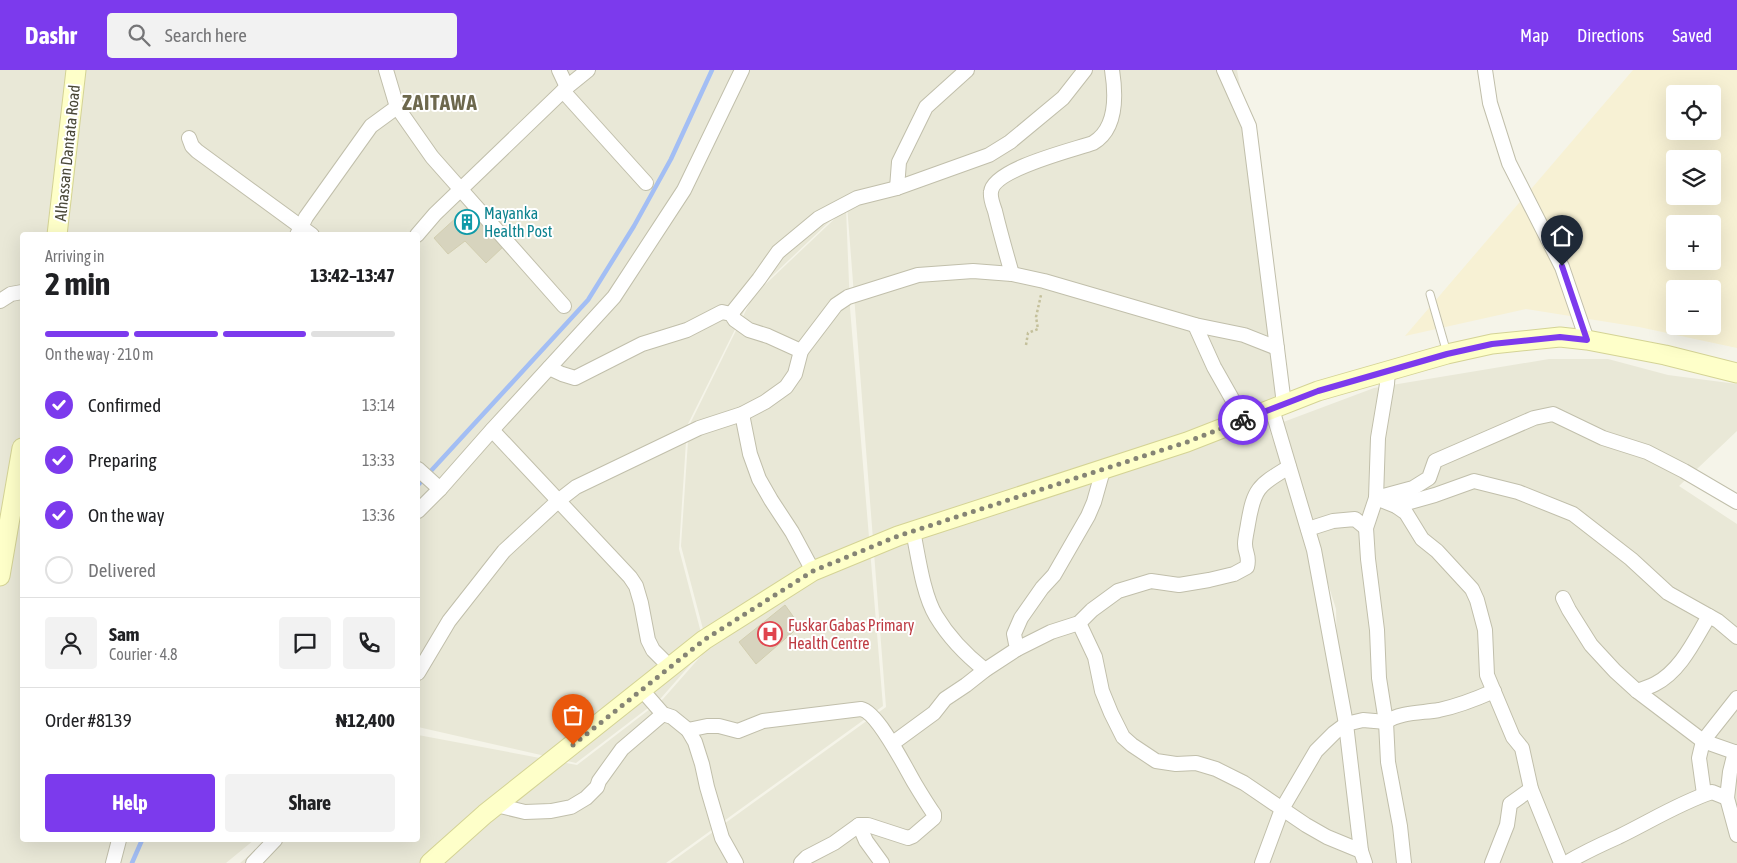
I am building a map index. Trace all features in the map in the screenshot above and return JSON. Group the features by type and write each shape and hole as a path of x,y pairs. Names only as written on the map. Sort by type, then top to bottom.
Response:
{"street":[{"name":"Alhassan Dantata Road","path":"58,232 76,70"},
{"path":"386,70 397,107 432,157 564,306"},
{"path":"559,70 565,89 646,183"},
{"path":"420,232 435,214 565,89 588,70"},
{"path":"420,508 437,486 492,430 614,297 684,190 742,70"},
{"path":"730,314 759,279 778,252 819,218 857,198 897,188 989,155 1010,142 1063,98 1085,70"},
{"path":"1012,274 998,226 991,189 1005,175 1025,165 1093,143 1101,138 1112,117 1115,98 1112,70"},
{"path":"1224,70 1249,126 1278,348 1278,407 1289,467 1314,550 1346,724 1363,857"},
{"path":"1485,70 1490,103 1509,163 1562,266 1587,340"},
{"path":"897,188 899,162 926,107 962,71"},
{"path":"189,138 192,146 197,151 303,232 316,202 371,126 397,107"},
{"path":"420,670 449,621 504,551 558,502 576,487 698,428 742,414 765,402 786,387 795,374 801,352 836,305 848,297 918,275 973,271 1012,274 1044,281 1195,325 1244,335 1278,348"},
{"path":"0,301 11,294 20,292"},
{"path":"549,368 575,378 642,344 695,326 718,312 730,314 749,330 768,336 801,352"},
{"path":"1195,325 1214,367 1244,420"},
{"path":"430,863 496,805 704,640 813,571 850,554 913,531 1187,442 1318,391 1447,354 1492,344 1560,337 1587,340 1665,355 1737,373"},
{"path":"1388,371 1378,438 1376,498 1366,528 1377,630 1379,678 1386,722 1388,762 1400,826 1404,863"},
{"path":"742,414 750,454 759,479 792,532 813,571"},
{"path":"1376,498 1413,488 1428,478 1435,461 1534,418 1553,414 1603,438 1647,452 1737,502"},
{"path":"492,430 630,577 636,586 641,603 648,640 653,650 670,667"},
{"path":"0,576 20,460"},
{"path":"893,743 934,713 945,698 985,670 1017,649 1051,632 1079,623 1092,610 1118,592 1151,581 1179,585 1209,580 1234,574 1247,567 1249,559 1244,545 1256,491 1265,481 1289,467"},
{"path":"1017,649 1014,634 1021,618 1042,588 1054,575 1088,516 1103,470"},
{"path":"420,471 437,486"},
{"path":"1396,506 1435,496 1474,481 1518,492 1573,514 1631,559 1668,593 1718,621 1737,637"},
{"path":"1376,498 1396,506 1406,513 1422,539 1437,551 1472,589 1485,630 1487,675 1513,737 1522,748 1531,789 1561,863"},
{"path":"1308,528 1333,521 1355,519 1366,528"},
{"path":"913,531 923,580 935,615 958,644 985,670"},
{"path":"1563,598 1591,645 1614,672 1636,691 1703,741 1736,752 1730,772 1727,798 1737,835"},
{"path":"1636,691 1656,684 1671,673 1684,657 1709,616"},
{"path":"1079,623 1095,657 1102,691 1123,737 1156,761 1176,764 1196,763 1216,769 1244,783 1327,837 1363,857"},
{"path":"642,690 663,714 672,717 688,730 695,742 722,838 736,863"},
{"path":"1262,863 1282,809 1316,750 1346,724 1363,720 1386,722 1393,717 1438,710 1468,702 1494,691"},
{"path":"1704,794 1699,758 1703,741 1737,698"},
{"path":"688,730 707,726 719,726 738,731 763,721 861,709 870,715 893,743 934,814 934,818 908,838 868,825 859,825 801,863"},
{"path":"496,805 525,812 551,811 571,806 586,798 597,787 599,781 622,749 663,714"},
{"path":"1492,863 1507,825 1510,804 1531,789"},
{"path":"1566,863 1588,849 1618,837 1662,812 1704,794 1712,792 1727,798"},
{"path":"859,825 866,841 882,863"},
{"path":"113,863 118,842"},
{"path":"253,863 273,842"}],"lane":[{"path":"1430,294 1447,354"}],"path":[{"path":"1026,345 1028,333 1038,329 1036,317 1044,281"}],"shaded area":[{"path":"0,70 1237,70 1249,133 1281,405 1263,413 1313,547 1338,693 1336,609 1278,424 1374,388 1549,359 1608,359 1668,375 1737,384 1737,431 1679,486 1737,524 1737,863 670,863 886,707 847,205 752,295 687,426 679,549 705,648 661,698 576,763 420,727 420,232 20,232 20,842 252,842 226,863 0,863"},
{"path":"1633,70 1737,70 1737,348 1676,335 1721,335 1721,280 1666,280 1666,333 1526,309 1405,336"},
{"path":"846,208 850,308 883,706 666,863 240,863 266,842 420,842 420,735 577,765 663,699 708,648 681,546 689,426 753,296"}],"building":[{"name":"Mayanka Health Post","path":"469,206 504,246 486,263 465,241 448,254 434,238"},
{"name":"Fuskar Gabas Primary Health Centre","path":"785,605 800,626 756,664 739,642"}],"waterway":[{"path":"420,483 588,300 634,226 671,159 712,70"},
{"path":"132,863 141,842"}],"way so far":[{"path":"573,745 704,640 813,571 850,554 898,536 1187,442 1243,420"}],"place":[{"name":"Mayanka Health Post","path":"467,222"},
{"name":"Fuskar Gabas Primary Health Centre","path":"770,634"}],"district":[{"name":"ZAITAWA","path":"440,103"}],"route":[{"path":"1243,420 1318,391 1447,354 1492,344 1560,337 1587,340 1562,266"}]}
